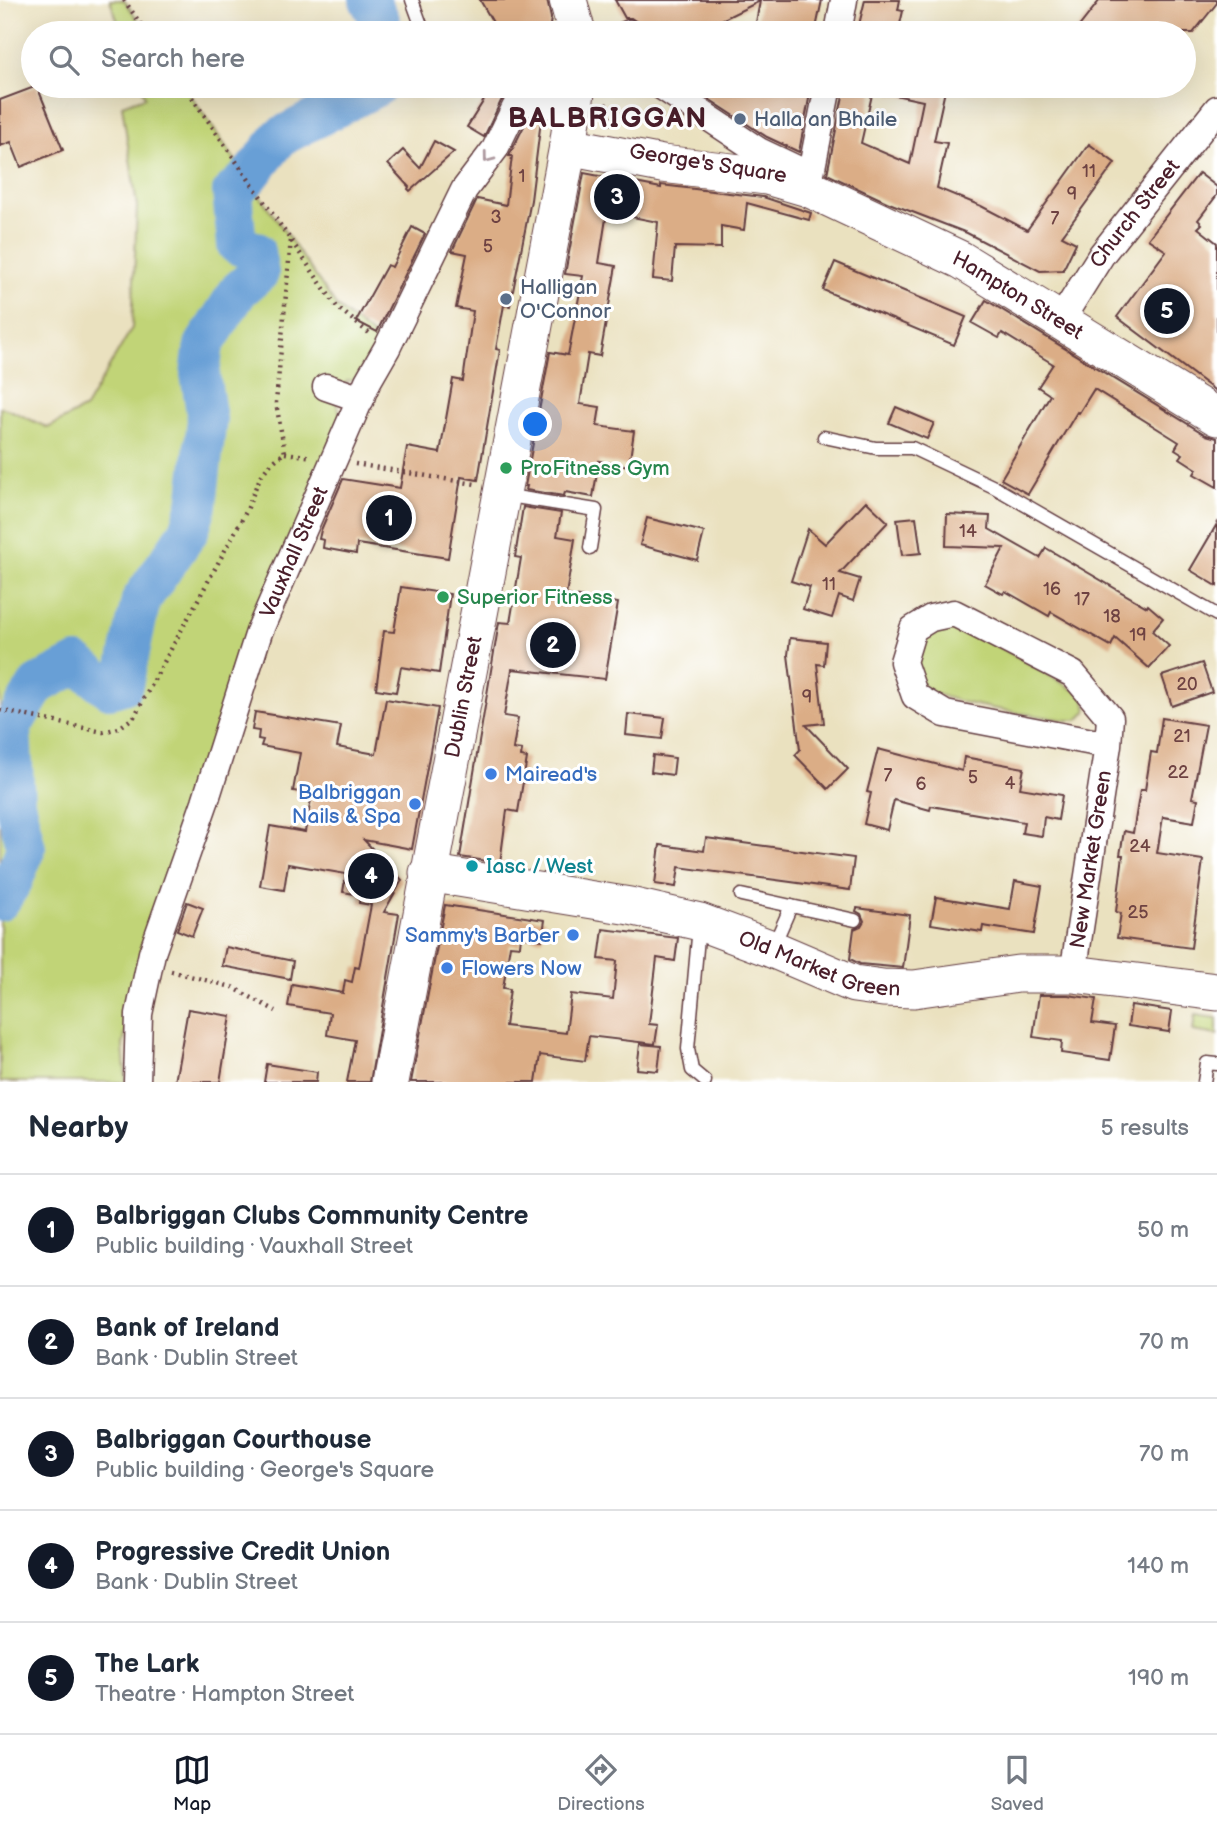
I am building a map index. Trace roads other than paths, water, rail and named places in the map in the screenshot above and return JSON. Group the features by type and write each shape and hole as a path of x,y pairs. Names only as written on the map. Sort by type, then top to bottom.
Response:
{"main road":[{"path":"568,0 574,21"},
{"name":"Dublin Street","path":"390,1082 428,873 491,489 568,146 583,98"},
{"name":"George's Square","path":"568,146 662,164 767,176 808,188"},
{"name":"Hampton Street","path":"808,188 961,260 1217,417"},
{"name":"Old Market Green","path":"428,873 631,906 700,922 854,984 914,989 1018,974 1073,974 1217,992"}],"street":[{"path":"840,21 844,0"},
{"name":"Vauxhall Street","path":"137,1082 136,1044 139,1014 149,966 259,632 361,399 464,190 495,149 515,108 527,102 560,98"},
{"name":"George's Square","path":"583,98 580,108 581,125 588,137 619,149 740,165 797,178 797,169 790,164 759,151 680,98"},
{"path":"808,188 826,98"},
{"name":"Church Street","path":"1060,321 1102,254 1217,109"},
{"path":"326,387 361,399"},
{"name":"New Market Green","path":"1073,974 1108,745 1110,718 1073,674 954,613 931,618 913,629 903,662 915,696 944,714 1108,745"}],"lane":[{"path":"412,0 420,21"},
{"path":"824,437 876,448 912,448 994,487 1217,615"},
{"path":"491,489 596,510 590,548"},
{"path":"741,895 855,920"},
{"path":"772,949 791,906"},
{"path":"700,922 688,1049 692,1070 705,1081"},
{"path":"1204,1082 1207,1063 1217,1064"}],"waterway":[{"path":"369,0 380,21"},
{"path":"0,901 13,881 26,848 15,803 11,728 37,685 77,664 110,689 123,685 141,600 189,531 197,505 207,419 200,374 204,345 239,290 259,273 255,251 237,245 232,192 248,178 280,137 355,98"}],"place":[{"name":"Halla an Bhaile","path":"740,119"},
{"name":"Balbriggan Courthouse","path":"617,197"},
{"name":"Halligan O'Connor","path":"506,299"},
{"name":"The Lark","path":"1167,311"},
{"name":"ProFitness Gym","path":"506,468"},
{"name":"Balbriggan Clubs Community Centre","path":"389,518"},
{"name":"Superior Fitness","path":"443,597"},
{"name":"Bank of Ireland","path":"553,645"},
{"name":"Mairead's","path":"491,774"},
{"name":"Balbriggan Nails & Spa","path":"415,804"},
{"name":"Iasc / West","path":"472,866"},
{"name":"Progressive Credit Union","path":"371,876"},
{"name":"Sammy's Barber","path":"573,935"},
{"name":"Flowers Now","path":"447,968"}],"district":[{"name":"BALBRIGGAN","path":"608,117"}]}
